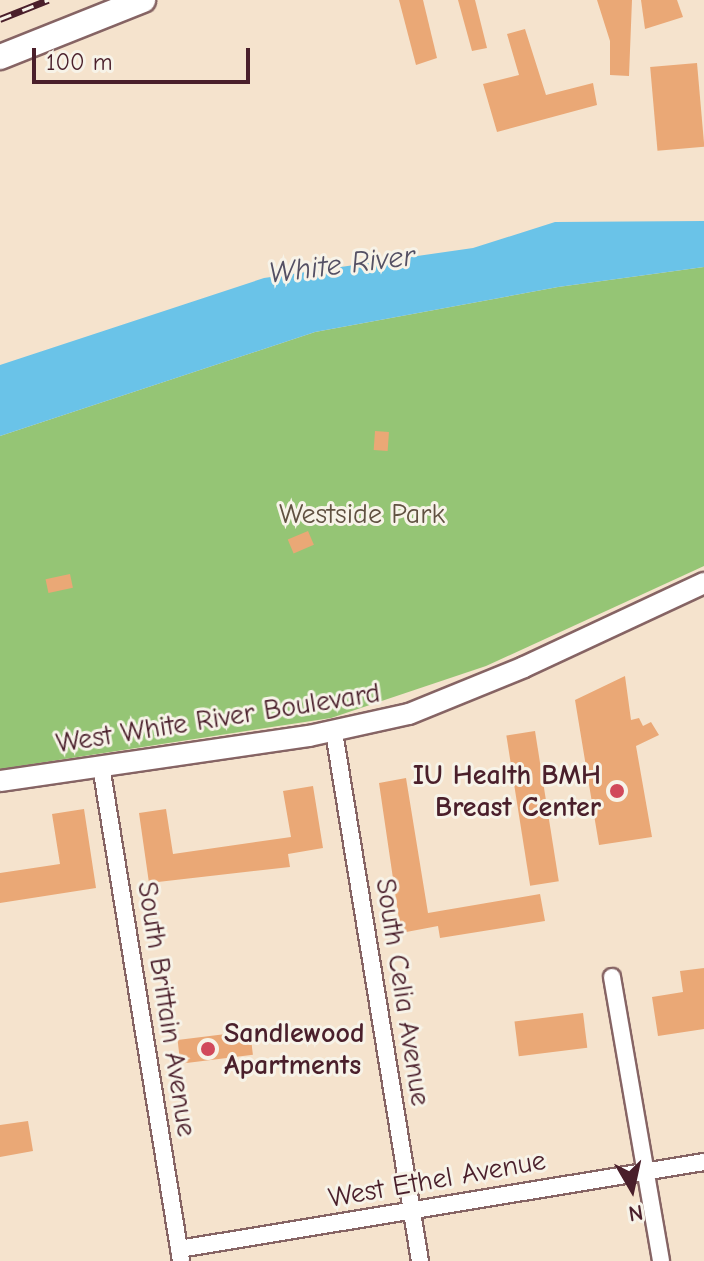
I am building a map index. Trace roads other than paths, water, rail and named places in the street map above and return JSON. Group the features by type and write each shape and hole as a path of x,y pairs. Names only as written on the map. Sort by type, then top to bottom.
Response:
{"main road":[{"path":"0,57 143,0"}],"street":[{"name":"West White River Boulevard","path":"0,781 334,732 469,692 704,583"},
{"name":"South Celia Avenue","path":"334,732 420,1261"},
{"name":"South Brittain Avenue","path":"101,766 180,1255"},
{"path":"612,977 661,1261"},
{"name":"West Ethel Avenue","path":"180,1255 412,1209 704,1162"}],"water":[{"path":"704,221 704,267 558,287 315,332 0,436 0,365 264,278 473,248 555,222"}],"railway":[{"path":"0,19 48,0"}],"place":[{"name":"IU Health BMH Breast Center","path":"617,791"},
{"name":"Sandlewood Apartments","path":"208,1049"}],"water label":[{"name":"White River","path":"342,265"}],"park label":[{"name":"Westside Park","path":"362,514"}]}
